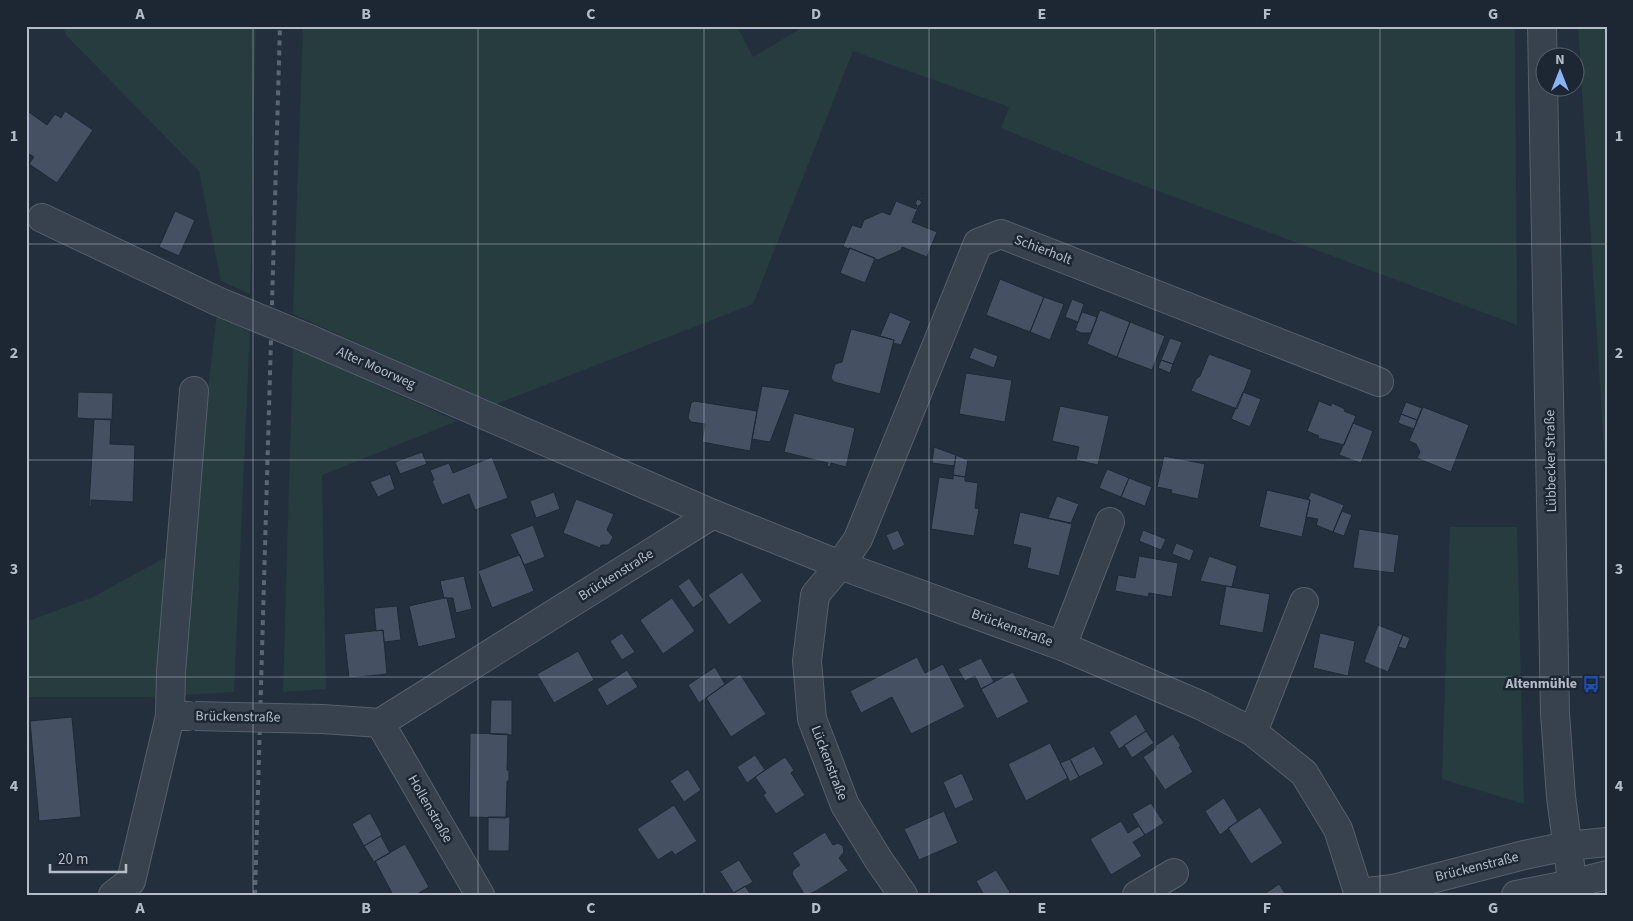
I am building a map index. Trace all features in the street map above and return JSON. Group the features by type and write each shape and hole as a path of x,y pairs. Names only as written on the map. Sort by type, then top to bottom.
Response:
{"street":[{"name":"Lübbecker Straße","path":"1542,26 1555,713 1561,798 1573,889"},
{"name":"Alter Moorweg","path":"42,218 217,300 713,514"},
{"name":"Schierholt","path":"840,565 858,539 978,243 1001,234 1379,382"},
{"path":"129,890 183,716 170,672 194,391"},
{"name":"Brückenstraße","path":"183,716 322,719 380,723 713,514 840,565 1062,646 1200,705 1253,732 1304,773 1338,829 1359,894 1393,889 1524,855 1567,846 1607,842"},
{"name":"Brückenstraße","path":"1062,646 1110,522"},
{"name":"Lückenstraße","path":"840,565 815,594 807,661 812,719 845,805 878,860 903,895"},
{"path":"1253,732 1304,602"},
{"name":"Hollenstraße","path":"380,723 480,895"},
{"path":"1136,895 1174,873"},
{"path":"1516,895 1573,889 1607,875"}],"green space":[{"path":"63,26 256,26 250,294 221,281 199,171 66,35"},
{"path":"303,26 737,26 753,57 805,26 1515,26 1517,325 1113,174 1001,128 1009,107 853,51 753,304 494,405 293,314"},
{"path":"1578,26 1607,26 1607,501 1582,98 1586,98 1586,48 1579,48"},
{"path":"217,313 250,328 234,692 148,697 26,697 26,622 93,597 190,544"},
{"path":"293,347 457,421 322,475 326,689 283,692"},
{"path":"1450,527 1517,527 1524,804 1442,779"}],"building":[{"path":"26,110 47,125 55,114 61,118 65,111 93,130 57,183 29,164 34,157 26,152"},
{"path":"922,193 920,201 922,201 912,222 937,232 927,257 902,247 901,250 878,260 843,246 852,225 861,228 864,220 882,212 890,215 896,201 916,209 917,205 915,204"},
{"path":"175,211 195,220 179,256 159,247"},
{"path":"850,248 875,258 865,283 840,273"},
{"path":"1000,279 1044,297 1030,332 986,315"},
{"path":"1044,297 1064,304 1050,340 1030,332"},
{"path":"1072,299 1084,304 1078,322 1065,317"},
{"path":"1100,310 1130,322 1117,357 1087,344"},
{"path":"890,312 911,321 901,345 893,343 894,340 880,336"},
{"path":"1082,312 1097,317 1091,333 1081,333 1075,330"},
{"path":"1130,322 1165,336 1152,370 1117,357"},
{"path":"851,329 894,340 880,394 834,382 831,378 835,364 842,362"},
{"path":"1170,338 1182,342 1173,364 1161,360"},
{"path":"974,347 998,356 994,368 969,358"},
{"path":"1209,354 1252,370 1237,409 1191,391 1196,379 1200,376"},
{"path":"1161,360 1173,364 1170,373 1158,368"},
{"path":"966,373 1012,380 1005,422 959,414"},
{"path":"762,386 790,390 770,442 752,439"},
{"path":"78,392 113,393 112,420 77,418"},
{"path":"1243,392 1261,399 1250,427 1231,419"},
{"path":"694,401 757,411 750,451 702,442 705,424 691,422 688,418 691,403"},
{"path":"1319,401 1331,406 1332,403 1356,416 1344,445 1318,438 1319,436 1307,431"},
{"path":"1406,402 1422,408 1417,420 1401,414"},
{"path":"1060,406 1109,416 1098,465 1076,460 1079,447 1052,441"},
{"path":"1423,407 1469,425 1451,472 1417,458 1420,452 1416,444 1409,441"},
{"path":"794,413 855,428 846,467 831,463 830,467 827,466 828,463 784,452"},
{"path":"1401,414 1417,420 1414,429 1398,423"},
{"path":"94,419 111,419 110,444 135,445 133,502 91,500 91,506 89,506"},
{"path":"1353,423 1373,431 1361,463 1339,455"},
{"path":"934,447 956,455 954,466 932,463"},
{"path":"422,452 427,464 400,474 395,462"},
{"path":"956,455 968,460 965,477 953,475"},
{"path":"1164,456 1205,464 1198,499 1171,493 1172,490 1157,487"},
{"path":"492,457 508,498 475,510 469,494 442,505 432,481 434,480 430,470 449,463 453,473"},
{"path":"1107,469 1129,478 1121,497 1099,488"},
{"path":"390,474 395,489 378,497 370,482"},
{"path":"953,475 965,477 965,481 978,483 975,508 979,509 974,536 931,529 939,477 953,479"},
{"path":"1129,478 1152,487 1145,506 1121,497"},
{"path":"1267,490 1310,500 1302,537 1259,527"},
{"path":"554,492 560,509 536,518 530,501"},
{"path":"1311,492 1344,505 1333,532 1316,525 1318,519 1306,517 1310,500 1308,499"},
{"path":"1057,496 1079,504 1071,523 1048,518"},
{"path":"576,499 614,514 607,530 613,537 609,545 601,545 600,548 563,533"},
{"path":"1342,511 1352,515 1344,536 1333,532"},
{"path":"1020,512 1072,524 1059,576 1027,568 1031,548 1013,544"},
{"path":"533,525 545,557 524,565 510,534"},
{"path":"1359,529 1399,535 1394,573 1353,568"},
{"path":"898,530 905,545 893,551 886,535"},
{"path":"1143,530 1166,539 1161,550 1139,541"},
{"path":"1176,543 1194,550 1190,561 1172,554"},
{"path":"520,555 534,591 492,608 478,571"},
{"path":"1139,556 1178,563 1172,597 1149,593 1148,597 1115,591 1118,575 1135,578"},
{"path":"1209,556 1237,566 1232,587 1200,581"},
{"path":"742,572 762,601 729,625 708,595"},
{"path":"464,576 472,609 456,613 453,598 444,598 440,581"},
{"path":"689,578 704,600 693,608 678,586"},
{"path":"1226,586 1270,594 1263,633 1219,625"},
{"path":"447,598 456,638 418,647 409,606"},
{"path":"672,598 695,631 663,654 640,620"},
{"path":"397,606 401,640 384,642 383,630 376,631 374,608"},
{"path":"1378,625 1403,635 1388,672 1364,662"},
{"path":"383,630 387,674 349,678 344,634"},
{"path":"622,633 635,652 622,660 610,641"},
{"path":"1320,633 1355,641 1348,676 1313,668"},
{"path":"1403,635 1410,638 1406,649 1398,647"},
{"path":"578,651 594,680 554,703 537,674"},
{"path":"917,657 925,673 943,664 965,707 911,734 892,697 861,713 850,691"},
{"path":"981,658 994,682 981,689 975,676 965,681 958,669"},
{"path":"715,667 725,684 699,703 688,685"},
{"path":"627,670 638,687 607,706 597,689"},
{"path":"1013,672 1029,702 997,719 981,689"},
{"path":"740,674 766,714 731,737 706,698"},
{"path":"491,700 512,700 512,735 490,734"},
{"path":"1136,714 1146,731 1119,749 1109,732"},
{"path":"72,717 81,817 39,821 30,721"},
{"path":"1146,731 1154,743 1132,758 1124,745"},
{"path":"470,733 508,734 507,770 509,770 509,781 507,781 506,818 469,817"},
{"path":"1173,734 1193,772 1165,790 1143,757"},
{"path":"1050,743 1068,778 1026,801 1008,764"},
{"path":"1094,746 1104,764 1079,777 1070,759"},
{"path":"755,755 765,770 747,783 737,767"},
{"path":"785,757 794,770 791,773 805,795 776,814 763,795 766,793 755,777"},
{"path":"1070,759 1079,777 1070,782 1060,763"},
{"path":"688,769 701,790 684,802 670,781"},
{"path":"962,773 974,800 955,809 943,782"},
{"path":"1224,798 1238,821 1220,835 1205,811"},
{"path":"1151,803 1164,823 1145,835 1132,814"},
{"path":"674,805 697,841 675,855 672,851 658,860 637,829"},
{"path":"1260,807 1283,843 1251,864 1228,828"},
{"path":"944,811 958,843 919,860 904,829"},
{"path":"370,813 382,835 364,846 352,824"},
{"path":"488,817 510,817 509,851 488,851"},
{"path":"1121,821 1128,833 1139,826 1145,835 1133,842 1142,856 1111,875 1090,839"},
{"path":"825,832 833,845 838,843 843,846 844,852 839,858 849,870 816,891 804,894 792,874 793,870 800,865 792,853"},
{"path":"381,836 390,853 374,862 364,846"},
{"path":"405,844 429,887 417,894 393,895 375,861"},
{"path":"739,860 753,882 732,894 733,892 719,872"},
{"path":"996,870 1010,892 1006,895 984,895 976,881"},
{"path":"1279,884 1286,895 1263,895"},
{"path":"745,886 751,895 731,895 732,894"}],"railway":[{"path":"255,895 280,26"}],"place":[{"name":"Altenmühle","path":"1591,684"}]}
